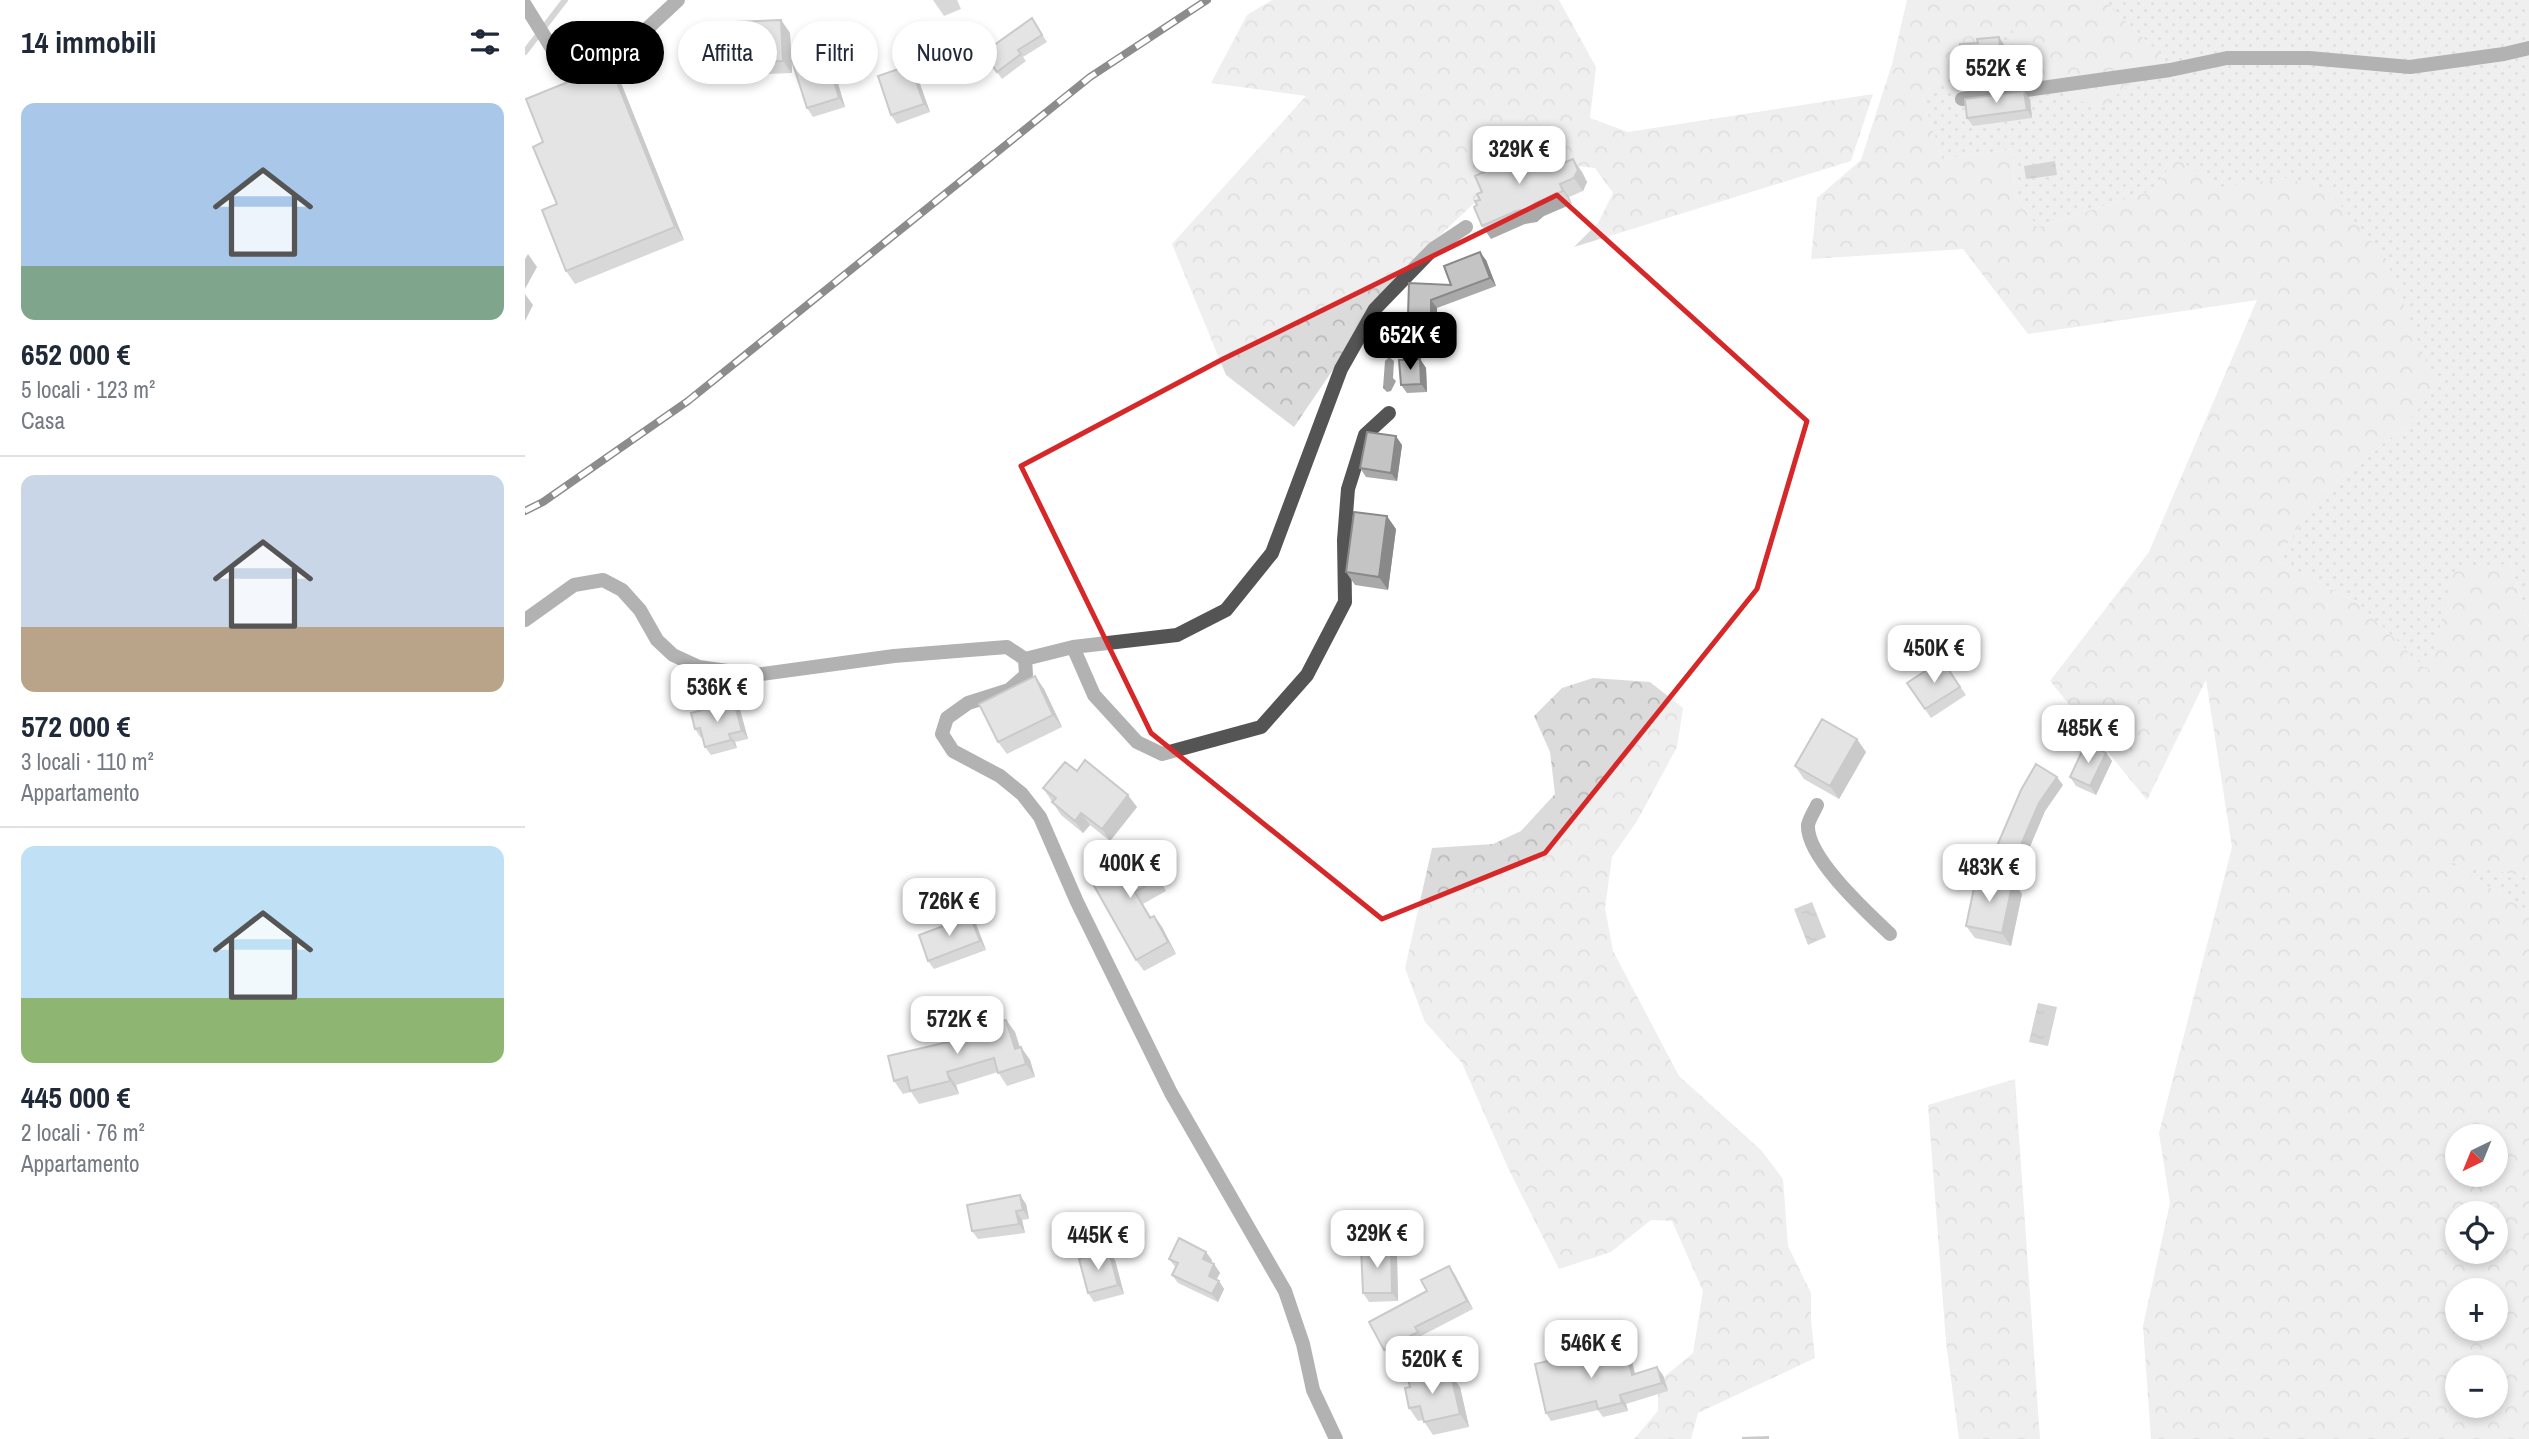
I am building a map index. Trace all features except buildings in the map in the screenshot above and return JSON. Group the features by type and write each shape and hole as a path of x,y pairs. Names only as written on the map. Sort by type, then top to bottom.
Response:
{"street":[{"path":"525,5 556,55 588,66 623,51 678,0"},
{"path":"1962,99 2170,70 2227,58 2309,58 2410,67 2529,48"},
{"path":"1024,659 1073,647 1177,635 1226,610 1272,553 1341,369 1375,309 1433,249 1466,227"},
{"path":"1073,647 1094,695 1137,742 1162,754 1261,727 1307,675 1345,602 1344,540 1348,489 1365,435 1389,413"},
{"path":"525,620 574,585 603,580 622,590 640,610 657,640 673,655 699,667 755,675 894,656 1007,647 1024,659 1026,675 1018,683 1009,690 968,703 947,718 942,734 953,751 1000,776 1022,794 1040,817 1077,902 1171,1093 1285,1291 1303,1345 1313,1390 1335,1439"},
{"path":"1817,805 1808,825 1814,845 1835,880 1890,934"}],"highlighted area":[{"path":"1557,195 1807,421 1757,589 1545,853 1382,919 1151,733 1021,466 1223,359"}],"green space":[{"path":"1272,0 1559,0 1596,67 1590,118 1628,132 1873,94 1851,161 1574,247 1598,223 1613,193 1595,168 1568,165 1505,174 1396,277 1294,427 1226,375 1172,244 1306,96 1211,83 1247,15"},
{"path":"1907,0 2104,0 2164,58 2097,110 2037,76 2012,30 1981,45 1922,96 1942,159 2013,149 2014,192 2037,227 2152,191 2177,158 2218,187 2286,178 2328,190 2386,259 2436,387 2405,426 2322,493 2276,560 2358,603 2428,671 2456,566 2511,564 2529,627 2529,877 2448,862 2529,912 2529,1439 2151,1439 2143,1326 2170,1203 2159,1133 2232,847 2206,680 2147,800 2050,681 2149,552 2257,300 2028,334 1963,249 1811,259 1817,198 1861,160 1892,64"},
{"path":"2104,0 2529,0 2529,627 2511,564 2428,671 2358,603 2276,560 2322,493 2405,426 2286,178 2217,188 2177,158 2152,191 2037,227 2014,192 2013,149 1942,159 1922,96 1981,45 2012,29 2037,76 2164,58"},
{"path":"1593,678 1650,682 1683,708 1677,747 1637,821 1612,857 1605,908 1613,951 1679,1076 1761,1150 1783,1179 1788,1246 1811,1293 1815,1358 1698,1413 1691,1439 1634,1439 1658,1411 1658,1382 1693,1353 1703,1291 1672,1221 1651,1220 1611,1252 1559,1269 1509,1170 1462,1063 1425,1022 1405,968 1432,848 1493,844 1521,831 1555,794 1550,752 1534,716 1562,688"},
{"path":"2446,861 2529,877 2529,912"},
{"path":"2015,1079 2040,1439 1959,1439 1946,1342 1928,1105"}],"water":[{"path":"2055,161 2057,175 2026,179 2024,166"},
{"path":"1389,357 1394,361 1393,378 1396,381 1391,391 1387,392 1383,388 1385,361"},
{"path":"1812,902 1826,937 1808,945 1794,909"},
{"path":"2038,1003 2057,1007 2048,1046 2029,1042"}],"waterway":[{"path":"525,52 565,0"}],"railway":[{"path":"525,511 543,502 688,401 1090,77 1207,0"}]}
